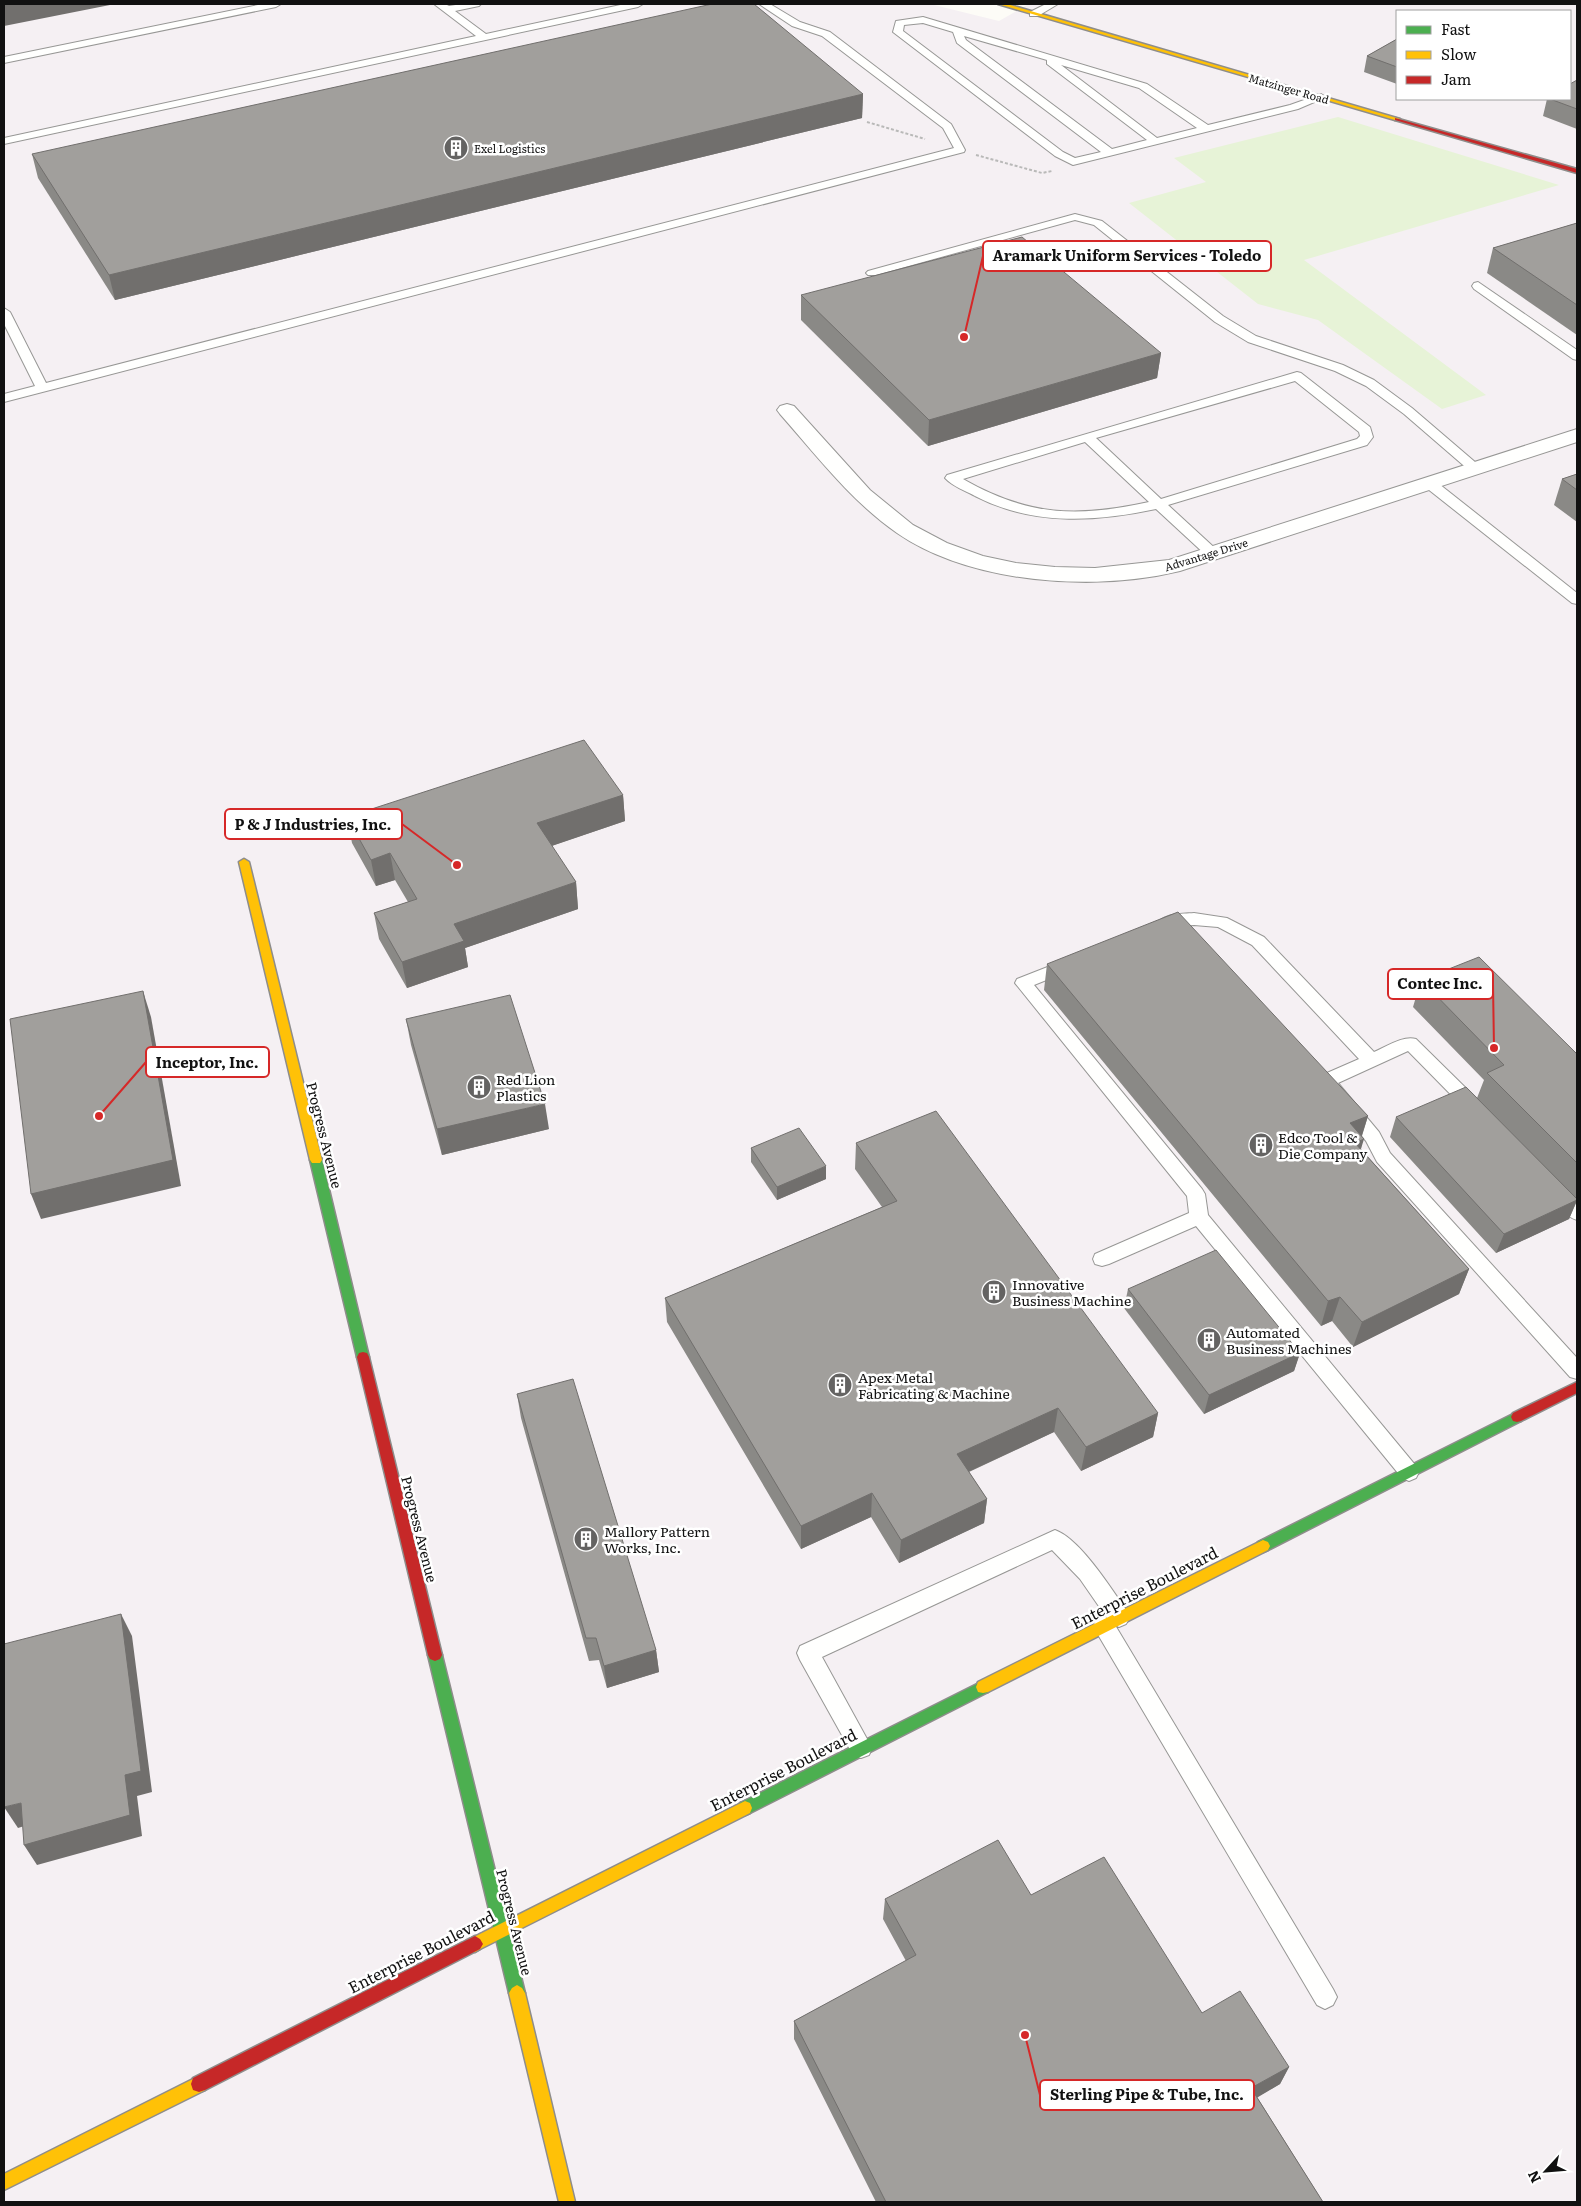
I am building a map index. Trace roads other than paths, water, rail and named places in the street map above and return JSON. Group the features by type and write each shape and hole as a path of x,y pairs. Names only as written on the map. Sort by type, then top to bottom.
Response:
{"street":[{"name":"Matzinger Road","path":"1001,4 1577,171"},
{"name":"Advantage Drive","path":"787,410 874,505 895,522 942,547 983,563 1059,575 1100,575 1164,568 1213,554 1577,435"},
{"name":"Progress Avenue","path":"244,862 567,2202"},
{"name":"Enterprise Boulevard","path":"4,2182 501,1929 1577,1387"}],"lane":[{"path":"4,60 276,4"},
{"path":"442,7 476,4"},
{"path":"4,141 638,4"},
{"path":"4,398 960,150 947,126 826,34 796,24 764,4"},
{"path":"1034,14 1053,4"},
{"path":"442,7 484,37"},
{"path":"1206,129 1144,86 923,20 900,23 898,32 1059,154 1073,162 1156,142 1294,107 1321,97"},
{"path":"957,30 961,41 1110,153"},
{"path":"1046,57 1053,65 1156,142"},
{"path":"872,273 1075,217 1088,219 1098,223 1219,319 1248,337 1272,347 1339,368 1370,383 1408,411 1475,468"},
{"path":"1478,286 1577,356"},
{"path":"4,312 42,388"},
{"path":"1297,376 1365,430 1367,437 1362,442 1135,510 1084,515 1040,514 1000,503 952,478 1297,376 1314,360"},
{"path":"1087,437 1213,554"},
{"path":"1429,483 1577,600"},
{"path":"1149,931 1176,920 1194,919 1221,922 1258,941 1371,1060"},
{"path":"1086,957 1023,983 1196,1194 1199,1217 1409,1472"},
{"path":"1487,1121 1410,1043 1326,1081 1373,1137 1384,1157 1577,1371"},
{"path":"1542,1178 1577,1213"},
{"path":"1102,1259 1199,1217"},
{"path":"861,1748 808,1653 1055,1539 1087,1572 1112,1622 1325,1997"}],"place":[{"name":"Exel Logistics","path":"456,148"},
{"name":"Aramark Uniform Services - Toledo","path":"964,337"},
{"name":"P & J Industries, Inc.","path":"457,865"},
{"name":"Contec Inc.","path":"1494,1048"},
{"name":"Red Lion Plastics","path":"479,1087"},
{"name":"Inceptor, Inc.","path":"99,1116"},
{"name":"Edco Tool & Die Company","path":"1261,1145"},
{"name":"Innovative Business Machine","path":"994,1292"},
{"name":"Automated Business Machines","path":"1209,1340"},
{"name":"Apex Metal Fabricating & Machine","path":"840,1385"},
{"name":"Mallory Pattern Works, Inc.","path":"586,1539"},
{"name":"Sterling Pipe & Tube, Inc.","path":"1025,2035"}]}
